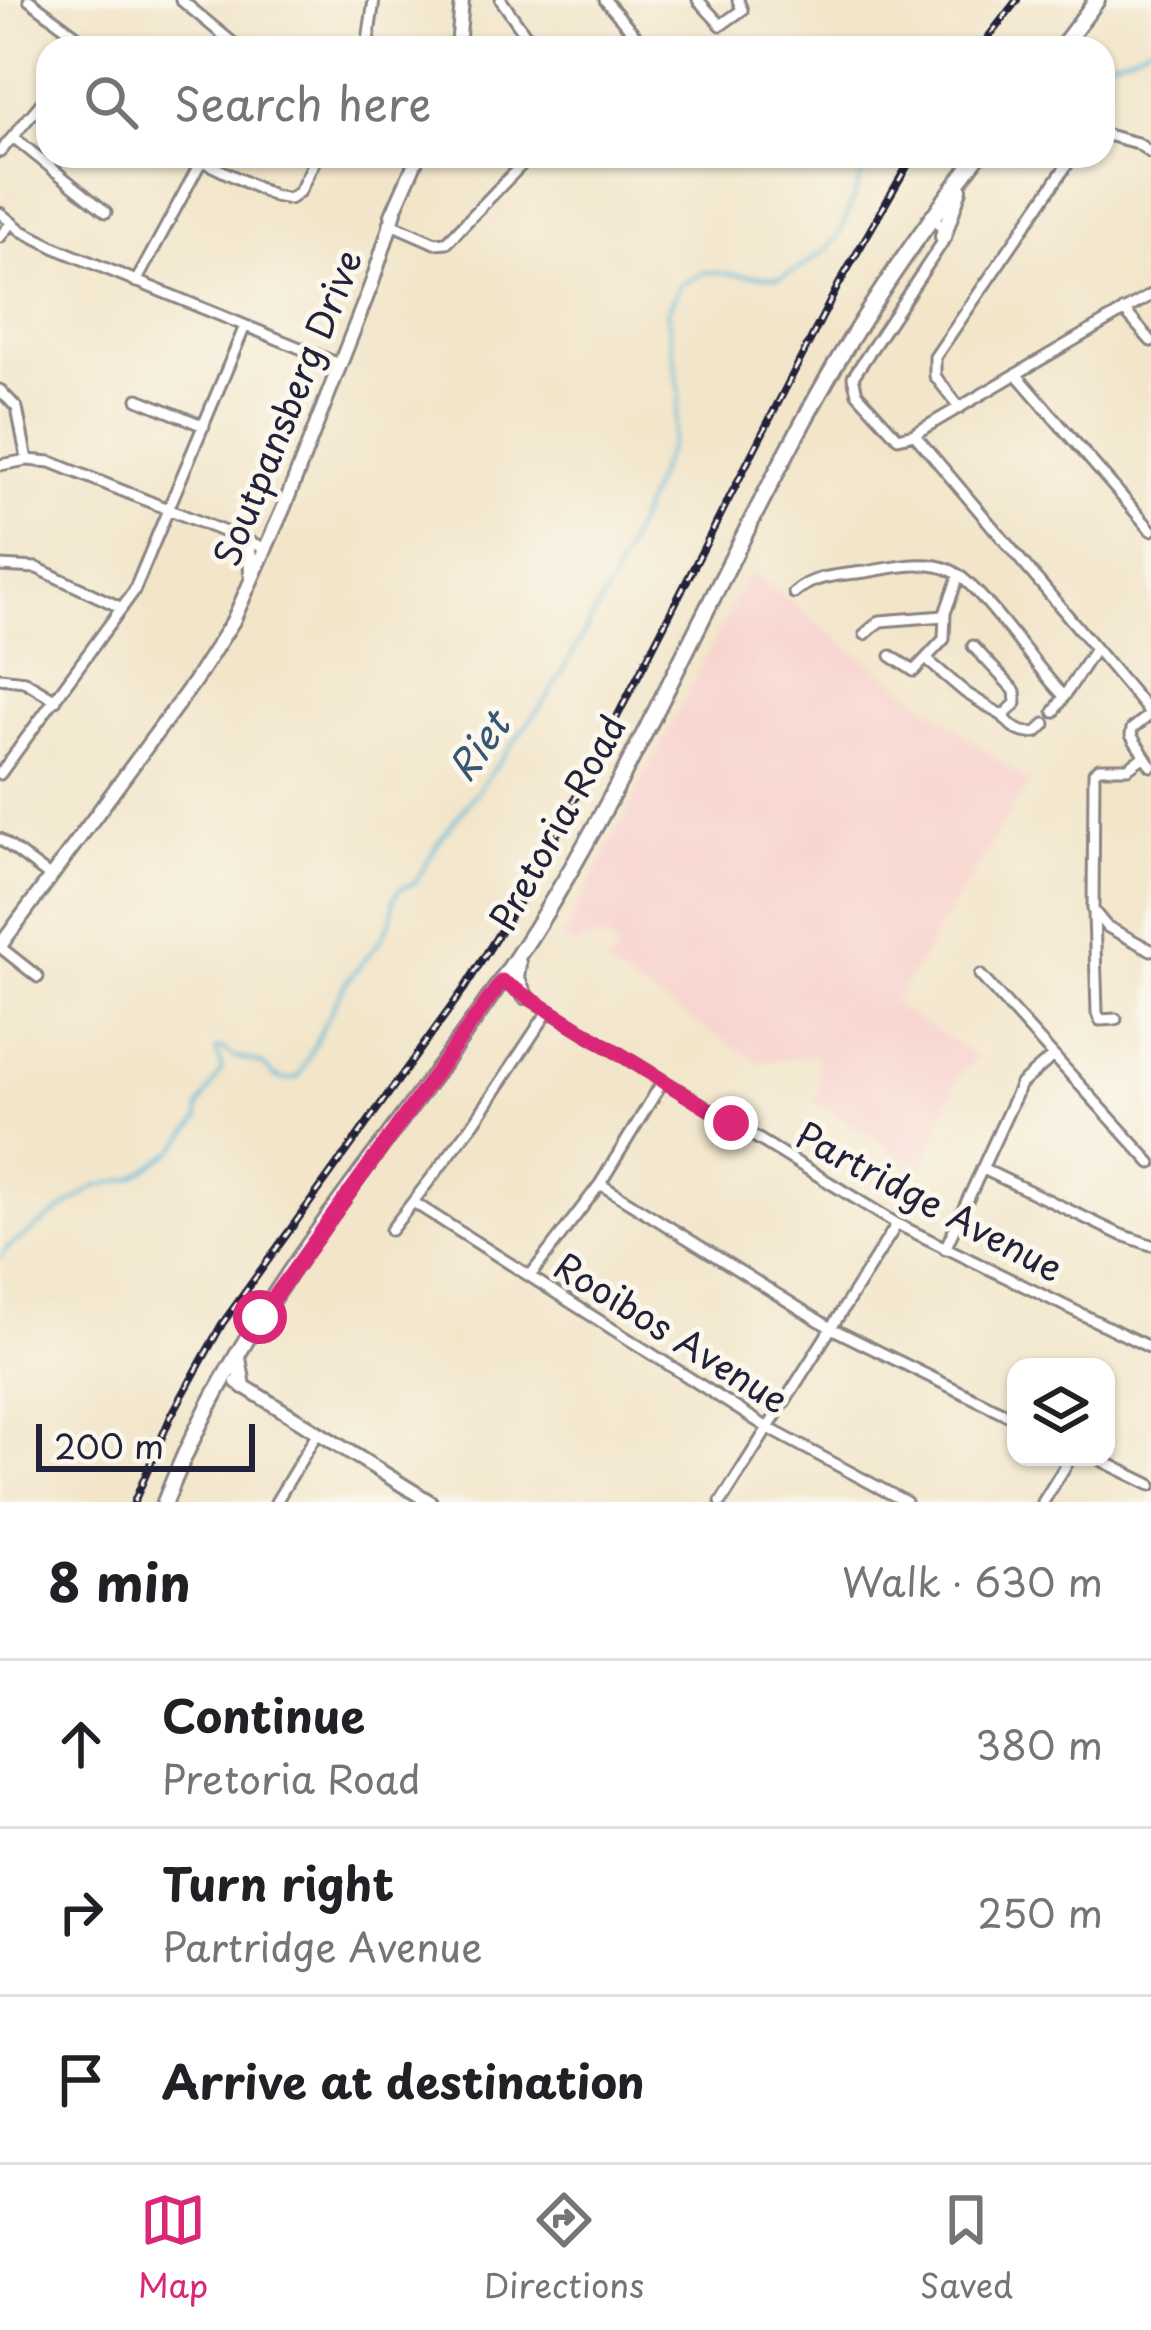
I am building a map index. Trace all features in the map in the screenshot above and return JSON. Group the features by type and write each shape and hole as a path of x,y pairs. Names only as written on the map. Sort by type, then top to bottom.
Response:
{"main road":[{"path":"1070,36 1097,0"},
{"name":"Pretoria Road","path":"165,1502 180,1461 238,1353 304,1252 520,952 622,774 817,397 921,231 969,168"},
{"path":"921,231 943,236 965,173"},
{"path":"520,952 516,978 525,996"},
{"path":"216,1392 244,1387 238,1353"}],"street":[{"path":"29,0 77,36"},
{"path":"181,0 224,36"},
{"path":"369,36 374,0"},
{"path":"459,36 462,0"},
{"path":"501,0 526,36"},
{"path":"605,0 636,36"},
{"path":"698,0 724,26 742,10 738,0"},
{"path":"0,152 36,109"},
{"path":"13,137 36,156"},
{"path":"1115,137 1151,153"},
{"path":"51,168 106,212"},
{"path":"136,282 198,168"},
{"path":"222,168 274,196 290,199 300,191 311,168"},
{"name":"Soutpansberg Drive","path":"0,946 194,682 231,623 413,168"},
{"path":"392,220 435,243 447,242 518,168"},
{"path":"959,408 935,376 934,357 1065,168"},
{"path":"0,213 35,238 335,363"},
{"path":"931,216 943,236 853,377 857,393 895,436 914,434 1151,295"},
{"path":"0,237 11,223"},
{"path":"1124,310 1151,341"},
{"path":"0,774 134,591 244,326"},
{"path":"1016,374 1151,530"},
{"path":"0,390 17,409 27,460"},
{"path":"138,399 204,426"},
{"path":"914,434 1151,714 1131,732 1147,761 1094,772 1097,1013 1100,1020 1116,1019"},
{"path":"0,465 51,462 264,548"},
{"path":"244,539 251,573"},
{"name":"Soutpansberg Drive","path":"231,623 264,548"},
{"path":"0,566 37,568 122,608"},
{"path":"794,593 818,580 904,567 941,567 968,584 1064,695"},
{"path":"891,656 914,671 927,660 946,633 944,616 958,575"},
{"path":"865,634 880,621 944,616"},
{"path":"973,646 1016,691 1016,703 1003,716"},
{"path":"1054,712 1095,650"},
{"path":"927,660 1003,716 1012,728 1037,732 1045,724"},
{"path":"0,678 24,681 56,700"},
{"path":"0,839 51,877"},
{"path":"1094,913 1110,929 1151,950"},
{"path":"0,946 38,977"},
{"path":"980,975 1151,1163"},
{"name":"Partridge Avenue","path":"502,981 897,1224 1151,1348"},
{"path":"391,1230 474,1123 549,1010"},
{"path":"945,1249 1024,1079 1054,1056"},
{"path":"530,1276 600,1184 663,1081"},
{"path":"983,1169 1151,1245"},
{"path":"600,1184 830,1328 1007,1415"},
{"name":"Rooibos Avenue","path":"413,1202 768,1428 906,1502"},
{"path":"721,1502 897,1224"},
{"path":"226,1374 430,1502"},
{"path":"277,1502 319,1432"},
{"path":"1042,1502 1065,1466"},
{"path":"1112,1466 1151,1485"}],"shaded area":[{"path":"750,571 1029,783 893,1004 978,1057 957,1078 924,1169 813,1101 821,1086 817,1056 758,1062 607,967 617,951 611,940 587,939 575,948 561,939"}],"waterway":[{"name":"Riet","path":"1115,58 1151,44"},
{"name":"Riet","path":"0,1258 7,1248 94,1187 133,1178 174,1151 199,1119 198,1109 222,1069 216,1049 262,1064 274,1076 299,1077 342,990 389,925 393,900 400,889 415,883 438,843 550,694 609,589 673,438 680,395 667,313 680,285 705,272 779,278 799,269 840,233 866,168"}],"railway":[{"path":"989,36 1017,0"},
{"path":"134,1502 171,1416 222,1324 464,989 538,871 839,284 906,168"}],"route":[{"path":"260,1317 502,981 731,1123"}]}
